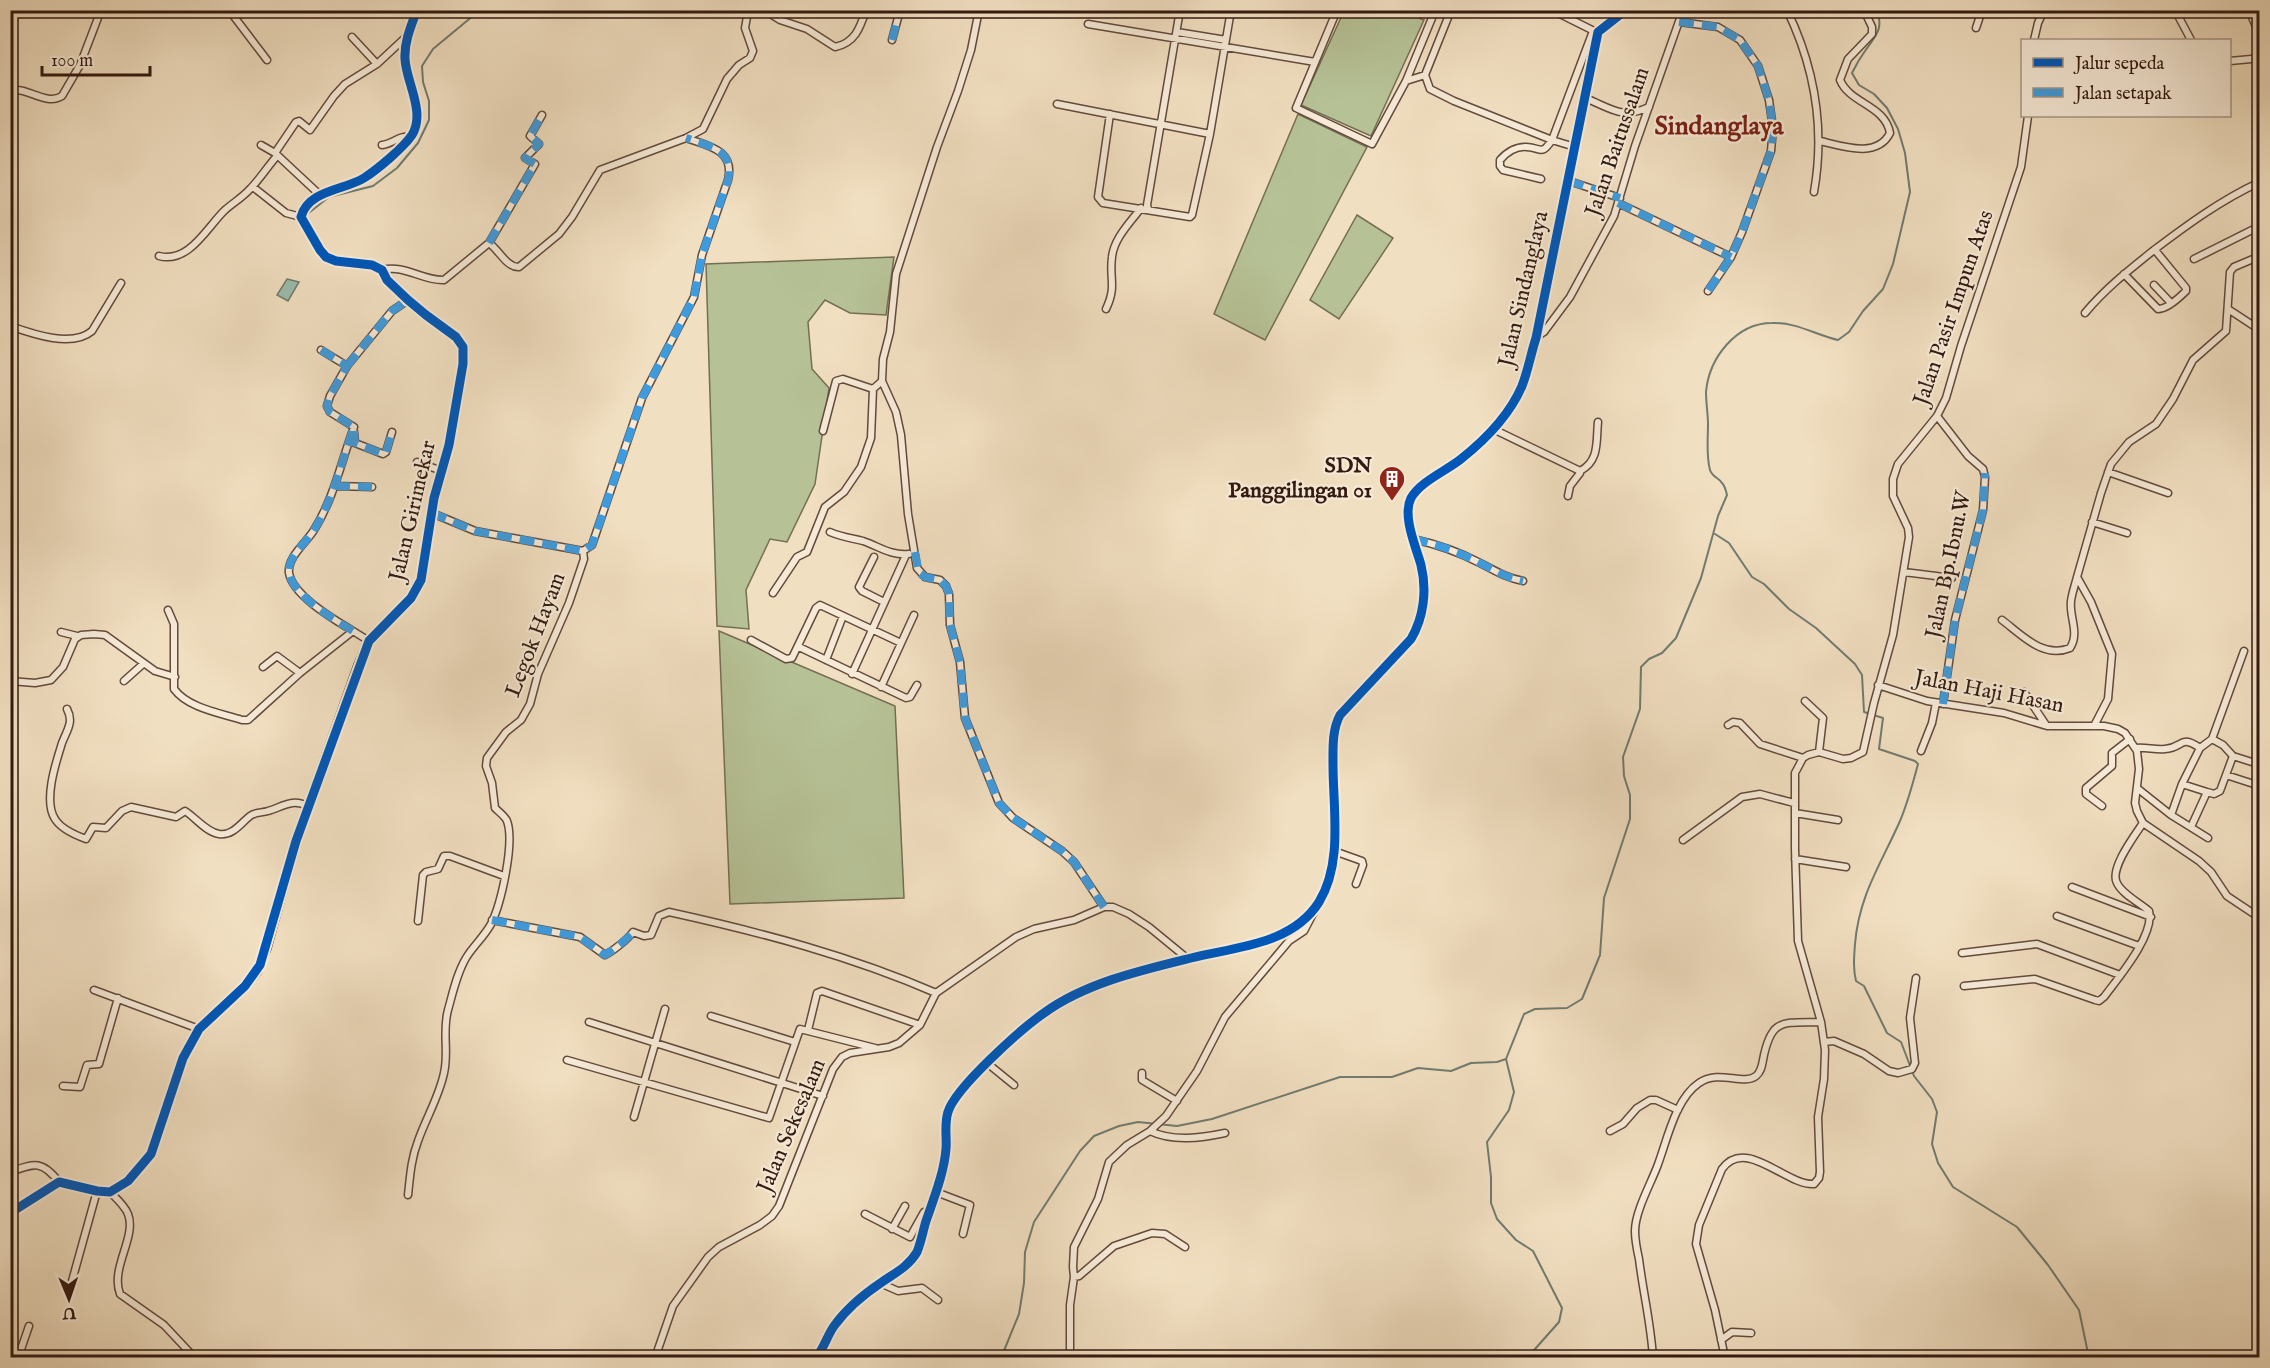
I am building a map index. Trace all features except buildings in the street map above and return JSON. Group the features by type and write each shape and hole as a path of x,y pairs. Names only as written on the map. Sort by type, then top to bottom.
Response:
{"street":[{"path":"10,90 18,89 51,99 62,96 80,65 101,10"},
{"path":"229,10 267,60"},
{"path":"417,10 407,37 405,57 417,118 410,137 364,178 320,195 302,211 301,217 326,257 336,261 372,265 382,270 406,269 430,278 444,280 489,243 535,164 525,158 539,144 530,136 542,115"},
{"path":"489,243 498,249 508,264 514,268 519,267 559,234 600,170 686,138 703,129 727,79 750,58 753,51 745,28 750,10"},
{"path":"764,10 780,20 807,29 835,47 845,45 859,30 866,10"},
{"path":"892,40 900,10"},
{"path":"979,10 971,50 896,274 890,332 884,358 882,381 896,412 902,435 908,514 919,573 924,577 940,580 946,586 949,594 950,625 960,662 965,718 999,803 1013,818 1062,851 1074,862 1104,907 1113,907 1129,914 1188,959"},
{"path":"1106,309 1112,296 1112,258 1116,242 1147,206 1180,10"},
{"path":"1110,114 1098,196 1103,202 1190,217 1210,134 1231,10"},
{"path":"1337,10 1296,108 1372,144 1406,81 1432,18 1429,10"},
{"path":"1450,10 1425,75 1430,89 1552,140 1575,147"},
{"path":"1552,10 1595,31"},
{"path":"1541,179 1503,170 1500,160 1515,149 1527,147 1535,151 1543,150 1552,140 1595,31 1626,10"},
{"name":"Jalan Baitussalam","path":"1536,338 1544,332 1574,291 1614,216 1683,10"},
{"path":"1787,10 1800,40 1811,75 1820,141 1814,192"},
{"path":"1820,141 1854,149 1867,148 1880,145 1887,140 1890,133 1886,121 1872,107 1846,90 1840,80 1848,59 1872,34 1872,27 1864,10"},
{"path":"1976,28 1982,10"},
{"path":"2034,39 2044,10"},
{"path":"2175,10 2190,39"},
{"path":"2248,10 2257,20 2259,36"},
{"path":"1679,22 1718,27 1740,40 1758,66 1769,101 1774,136 1771,151 1742,232 1731,257 1708,291"},
{"path":"1088,24 1176,35 1315,62"},
{"name":"Jalan Sindanglaya","path":"816,1358 833,1328 845,1313 880,1283 908,1264 917,1252 936,1192 946,1150 948,1110 956,1095 987,1063 1042,1014 1068,997 1089,988 1188,959 1285,934 1318,903 1326,886 1334,851 1333,750 1336,724 1340,715 1411,639 1418,627 1423,610 1421,567 1410,529 1411,499 1417,491 1462,458 1494,429 1522,386 1536,338 1569,181 1595,31"},
{"path":"352,37 377,64"},
{"path":"159,255 165,257 179,255 189,249 225,211 253,187 296,122 298,121 310,130 345,84 377,64 407,37"},
{"path":"2231,61 2259,56"},
{"path":"1406,81 1425,75"},
{"path":"1585,98 1617,113 1634,114 1649,107"},
{"path":"1057,104 1210,134"},
{"name":"Jalan Pasir Impun Atas","path":"1819,752 1843,759 1858,756 1863,752 1878,685 1893,635 1904,572 1908,528 1893,496 1893,479 1898,464 1937,416 1954,377 1961,346 2021,167 2028,117"},
{"path":"382,145 402,137 410,137"},
{"name":"Legok Hayam","path":"408,1196 410,1173 417,1142 440,1091 444,1074 447,1059 445,1030 448,1011 467,956 481,939 492,920 504,876 509,848 508,828 506,818 493,803 492,783 486,766 487,758 506,732 521,720 530,704 538,674 569,603 584,559 583,551 592,545 642,398 694,297 702,255 728,180 730,170 728,160 717,149 686,138"},
{"path":"261,146 276,155 320,195"},
{"path":"1569,181 1619,201 1731,257"},
{"path":"2085,313 2102,293 2155,250 2218,204 2259,182"},
{"path":"253,187 286,213 301,217"},
{"path":"2194,259 2259,226"},
{"path":"2124,274 2158,309 2161,310 2171,303 2186,291 2186,288 2155,250"},
{"path":"2002,620 2036,646 2057,651 2070,648 2074,643 2075,630 2071,601 2108,472 2129,442 2141,433 2150,430 2164,414 2193,360 2223,336 2228,322 2230,272 2234,267 2259,255"},
{"name":"Jalan Girimekar","path":"110,1192 128,1181 151,1154 183,1058 199,1029 245,986 257,971 266,949 307,806 369,641 417,591 421,580 432,513 450,445 463,364 463,347 456,337 408,300 387,280 382,270"},
{"path":"10,326 62,339 76,339 85,336 92,331 121,283"},
{"path":"2154,285 2171,303"},
{"path":"354,427 330,412 327,406 330,396 347,366 392,311 408,300"},
{"path":"2228,309 2259,330"},
{"path":"321,350 347,366"},
{"path":"823,431 836,381 843,379 873,389"},
{"path":"773,593 797,557 807,552 825,507 844,492 861,467 871,438 873,389 882,381"},
{"name":"Jalan Bp.Ibnu.W","path":"1921,751 1939,703 1955,620 1983,510 1985,477 1983,470 1968,456 1937,416"},
{"path":"1568,496 1570,486 1580,471 1589,464 1597,448 1598,422"},
{"path":"354,427 355,443 383,454 386,452 392,432"},
{"path":"354,427 326,509 313,532 292,560 289,569 291,580 325,614 369,641"},
{"path":"1494,429 1580,471"},
{"path":"417,462 442,471"},
{"path":"2108,472 2168,493"},
{"path":"335,486 372,487"},
{"path":"432,513 476,531 583,551"},
{"path":"2092,522 2127,533"},
{"path":"830,532 863,541 896,554 906,555 915,552"},
{"path":"1413,539 1453,551 1503,577 1523,581"},
{"path":"852,674 906,555"},
{"path":"874,557 860,585 862,591 884,602"},
{"path":"1904,572 1952,578"},
{"path":"2077,577 2091,602 2112,654 2108,699 2094,726"},
{"path":"751,640 786,659 792,658 816,608 820,605 901,643"},
{"path":"168,610 174,624 174,688 190,703 245,721 353,631"},
{"path":"881,687 914,615"},
{"path":"826,660 843,616"},
{"path":"61,632 78,636 105,635 143,664 156,671 175,676"},
{"path":"10,681 35,683 51,680 63,667 78,636"},
{"path":"799,647 906,698 910,697 916,685"},
{"path":"2171,815 2182,784 2200,748 2212,739 2244,651"},
{"path":"263,667 277,656 300,673"},
{"path":"124,681 143,664"},
{"name":"Jalan Haji Hasan","path":"1878,685 1939,703 2004,713 2047,726 2094,726 2118,729 2130,740"},
{"path":"2024,692 2047,726"},
{"path":"1728,725 1733,722 1740,723 1760,744 1803,758 1819,752 1823,718 1805,701"},
{"path":"67,709 71,722 62,744 51,784 51,810 60,825 86,839 93,827 106,828 122,811 131,807 176,817 185,811 211,831 226,834 235,830 256,813 290,803 302,803 307,806"},
{"path":"2212,739 2223,745 2233,756 2255,763"},
{"path":"2102,806 2086,794 2086,788 2112,766 2112,753 2130,740 2136,748 2139,769 2136,811 2143,823 2199,861 2211,872 2227,896 2259,918"},
{"path":"2136,748 2170,749 2184,740 2200,748"},
{"path":"2182,784 2214,794 2220,791 2233,756"},
{"path":"1725,1358 1696,1244 1700,1226 1722,1169 1726,1163 1737,1159 1751,1159 1770,1166 1792,1180 1805,1185 1814,1184 1819,1178 1821,1151 1818,1118 1824,1079 1824,1042 1821,1022 1798,941 1794,803 1796,773 1803,758"},
{"path":"2226,775 2259,786"},
{"path":"2137,788 2171,815 2208,838"},
{"path":"2191,827 2207,792"},
{"path":"1683,840 1742,797 1760,794 1794,803"},
{"path":"1795,813 1838,820"},
{"path":"1964,986 2035,979 2099,1001 2120,975 2150,925 2149,911 2119,886 2115,876 2117,865 2143,823"},
{"path":"1334,851 1362,861 1363,865 1356,884"},
{"path":"418,921 424,872 438,869 444,856 450,856 504,876"},
{"path":"1795,859 1846,867"},
{"path":"2072,887 2151,917"},
{"path":"1070,1358 1070,1305 1074,1277 1074,1247 1098,1199 1109,1162 1127,1145 1150,1131 1166,1116 1197,1071 1225,1017 1289,941 1304,931 1318,903"},
{"name":"Jalan Sekesalam","path":"655,1358 673,1306 708,1257 719,1247 760,1225 772,1216 779,1206 833,1069 842,1057 850,1053 899,1043 920,1025 936,993 1016,937 1034,929 1074,920 1104,907"},
{"path":"492,920 580,937 606,955 618,944 627,940 633,932 644,936 651,935 659,916 669,912 741,927 831,954 936,993"},
{"path":"2057,916 2139,946"},
{"path":"1962,953 2037,944 2120,975"},
{"path":"1824,1042 1834,1041 1864,1054 1889,1071 1898,1073 1912,1069 1915,1063 1910,1018 1916,978"},
{"path":"94,990 199,1029"},
{"path":"808,1030 817,993 822,991 920,1025"},
{"path":"63,1086 80,1087 87,1065 99,1064 118,998"},
{"path":"634,1117 665,1009"},
{"path":"711,1016 795,1042"},
{"path":"589,1022 823,1096"},
{"path":"1653,1358 1652,1332 1644,1295 1635,1230 1678,1110 1698,1084 1707,1079 1716,1076 1753,1078 1759,1074 1769,1036 1776,1026 1783,1023 1821,1022"},
{"path":"567,1060 769,1118 800,1029 878,1049"},
{"path":"987,1063 1014,1086"},
{"path":"1142,1073 1142,1080 1177,1101"},
{"path":"1610,1131 1623,1124 1637,1108 1650,1100 1656,1100 1678,1110"},
{"path":"1150,1131 1170,1137 1205,1137 1225,1133"},
{"path":"10,1172 39,1165 48,1169 59,1182 110,1192 128,1212 130,1219 117,1275 120,1294 164,1326 195,1358"},
{"path":"10,1213 59,1182"},
{"path":"72,1281 97,1191"},
{"path":"936,1192 970,1205 963,1234"},
{"path":"892,1229 905,1206"},
{"path":"865,1214 910,1237 924,1212 929,1212"},
{"path":"1074,1277 1114,1246 1152,1233 1165,1234 1185,1247"},
{"path":"880,1283 898,1291 922,1288 938,1300"},
{"path":"18,1358 28,1326"},
{"path":"1721,1341 1732,1332 1751,1333"},
{"path":"568,1358 580,1355 590,1358"}],"shaded area":[{"path":"1344,11 1402,11 1424,20 1371,136 1301,105"},
{"path":"1298,114 1367,147 1265,340 1214,314"},
{"path":"1357,215 1393,238 1339,319 1310,300"},
{"path":"894,257 886,315 850,313 825,300 808,322 812,369 829,388 815,484 787,542 770,539 746,590 749,629 717,626 706,264"},
{"path":"287,279 299,282 288,301 277,295"},
{"path":"719,631 895,706 904,898 730,904"}],"waterway":[{"path":"306,215 329,197 373,186 397,168 418,143 429,120 429,101 423,82 422,66 433,49 480,10"},
{"path":"782,10 784,17"},
{"path":"1527,1358 1559,1322 1562,1308 1533,1251 1516,1240 1497,1219 1491,1203 1487,1142 1509,1110 1514,1092 1506,1059 1524,1014 1535,1009 1567,1008 1582,999 1600,955 1604,898 1630,819 1630,795 1624,776 1623,757 1640,709 1641,667 1649,659 1662,653 1676,638 1701,578 1718,516 1727,495 1723,484 1711,472 1708,459 1706,392 1713,367 1719,355 1736,336 1759,325 1781,323 1838,340 1849,332 1863,311 1883,289 1893,264 1910,192 1905,153 1898,129 1887,108 1874,94 1859,85 1852,73 1879,28 1877,10"},
{"path":"1715,534 1729,543 1752,577 1764,584 1789,609 1816,628 1855,664 1862,675 1864,712 1883,718 1879,749 1918,764 1903,814 1872,880 1861,910 1855,949 1856,981 1864,986 1887,1033 1901,1042 1914,1076 1932,1099 1937,1112 1932,1144 1938,1163 1953,1187 2017,1227 2048,1265 2079,1310 2089,1358"},
{"path":"1001,1358 1019,1314 1024,1283 1025,1252 1034,1222 1080,1151 1094,1136 1119,1126 1138,1122 1177,1126 1212,1119 1340,1077 1392,1077 1418,1068 1451,1071 1471,1063 1497,1062 1506,1059"}],"marked path":[{"path":"892,40 900,10"},
{"path":"1679,22 1718,27 1740,40 1758,66 1769,100 1773,128 1771,151 1742,232 1731,257 1708,291"},
{"path":"489,243 535,164 525,158 539,144 530,136 542,115"},
{"path":"432,513 475,531 583,551 592,545 642,398 694,297 702,255 728,180 728,162 724,156 711,147 686,138"},
{"path":"1569,181 1620,198"},
{"path":"1618,203 1731,257"},
{"path":"347,366 392,311 408,300"},
{"path":"321,350 347,366 327,406 330,412 354,427 327,505 314,530 291,561 289,573 292,582 306,599 353,631"},
{"path":"354,431 355,443 383,454 386,452 392,432"},
{"path":"1943,704 1955,620 1983,510 1985,473"},
{"path":"335,486 372,487"},
{"path":"1413,539 1456,552 1505,576 1523,581"},
{"path":"915,552 919,573 925,577 940,580 946,586 949,594 950,625 960,662 965,718 999,803 1013,818 1062,851 1074,862 1104,907"},
{"path":"492,920 580,937 605,955 634,932"}],"cycle path":[{"path":"10,1213 59,1182 110,1192 128,1181 151,1154 183,1058 199,1029 245,986 260,965 296,841 369,641 411,598 421,580 434,498 449,445 463,364 463,347 456,337 408,300 387,280 382,270 372,265 336,261 326,257 301,217 311,201 364,178 390,158 412,135 417,117 405,53 408,34 417,10"},
{"path":"816,1358 844,1313 914,1257 943,1167 948,1112 975,1074 1005,1045 1044,1013 1077,993 1134,973 1244,947 1278,936 1308,916 1319,902 1326,887 1334,853 1333,746 1337,721 1411,639 1419,622 1424,584 1409,522 1411,498 1421,486 1461,459 1488,435 1511,407 1522,386 1536,338 1598,32 1626,10"}],"place":[{"name":"SDN Panggilingan 01","path":"1392,502"}],"district":[{"name":"Sindanglaya","path":"1719,126"}]}
